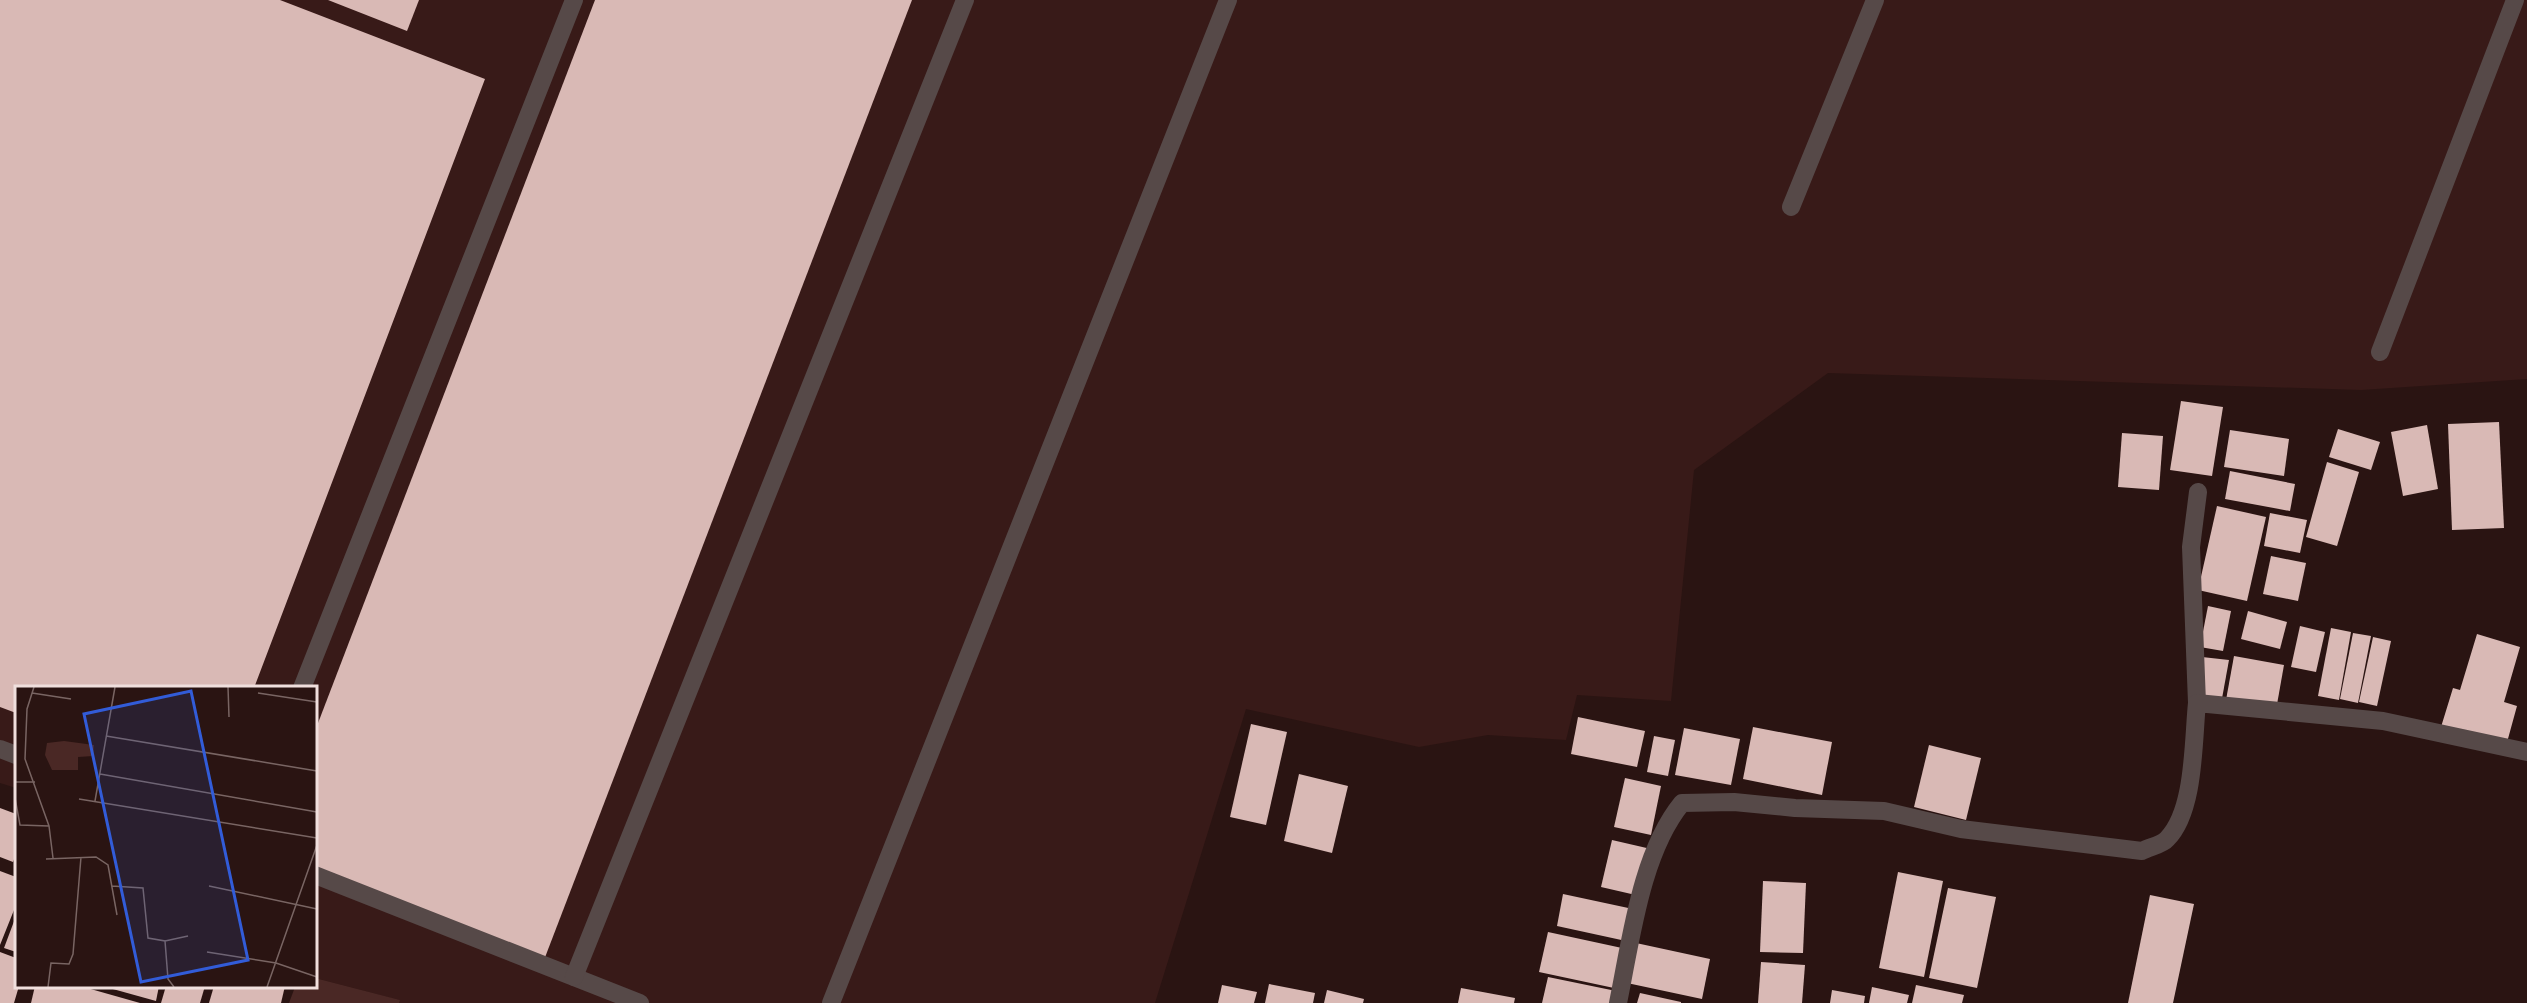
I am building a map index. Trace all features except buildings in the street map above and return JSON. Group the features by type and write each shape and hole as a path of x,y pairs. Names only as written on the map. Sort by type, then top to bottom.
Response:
{"street":[{"path":"303,686 574,0"},
{"path":"574,977 965,0"},
{"path":"831,1003 1228,0"},
{"path":"1791,207 1875,0"},
{"path":"2380,352 2515,0"},
{"path":"1618,1003 1653,856 1667,821 1682,803 1734,802 1795,808 1884,811 1961,829 2142,851 2166,840 2181,818 2188,793 2197,703 2191,547 2198,492"},
{"path":"2197,703 2383,721 2527,752"},
{"path":"0,748 15,755"},
{"path":"316,875 640,1003"}],"shaded area":[{"path":"0,0 2527,0 2527,379 2361,390 1828,373 1694,470 1671,701 1577,695 1566,740 1488,735 1419,747 1246,709 1155,1003 399,1003 399,1000 316,978 316,686 15,686 15,788 0,783"},
{"path":"316,978 400,1000 399,1003 289,1003 295,988 316,988"}]}
